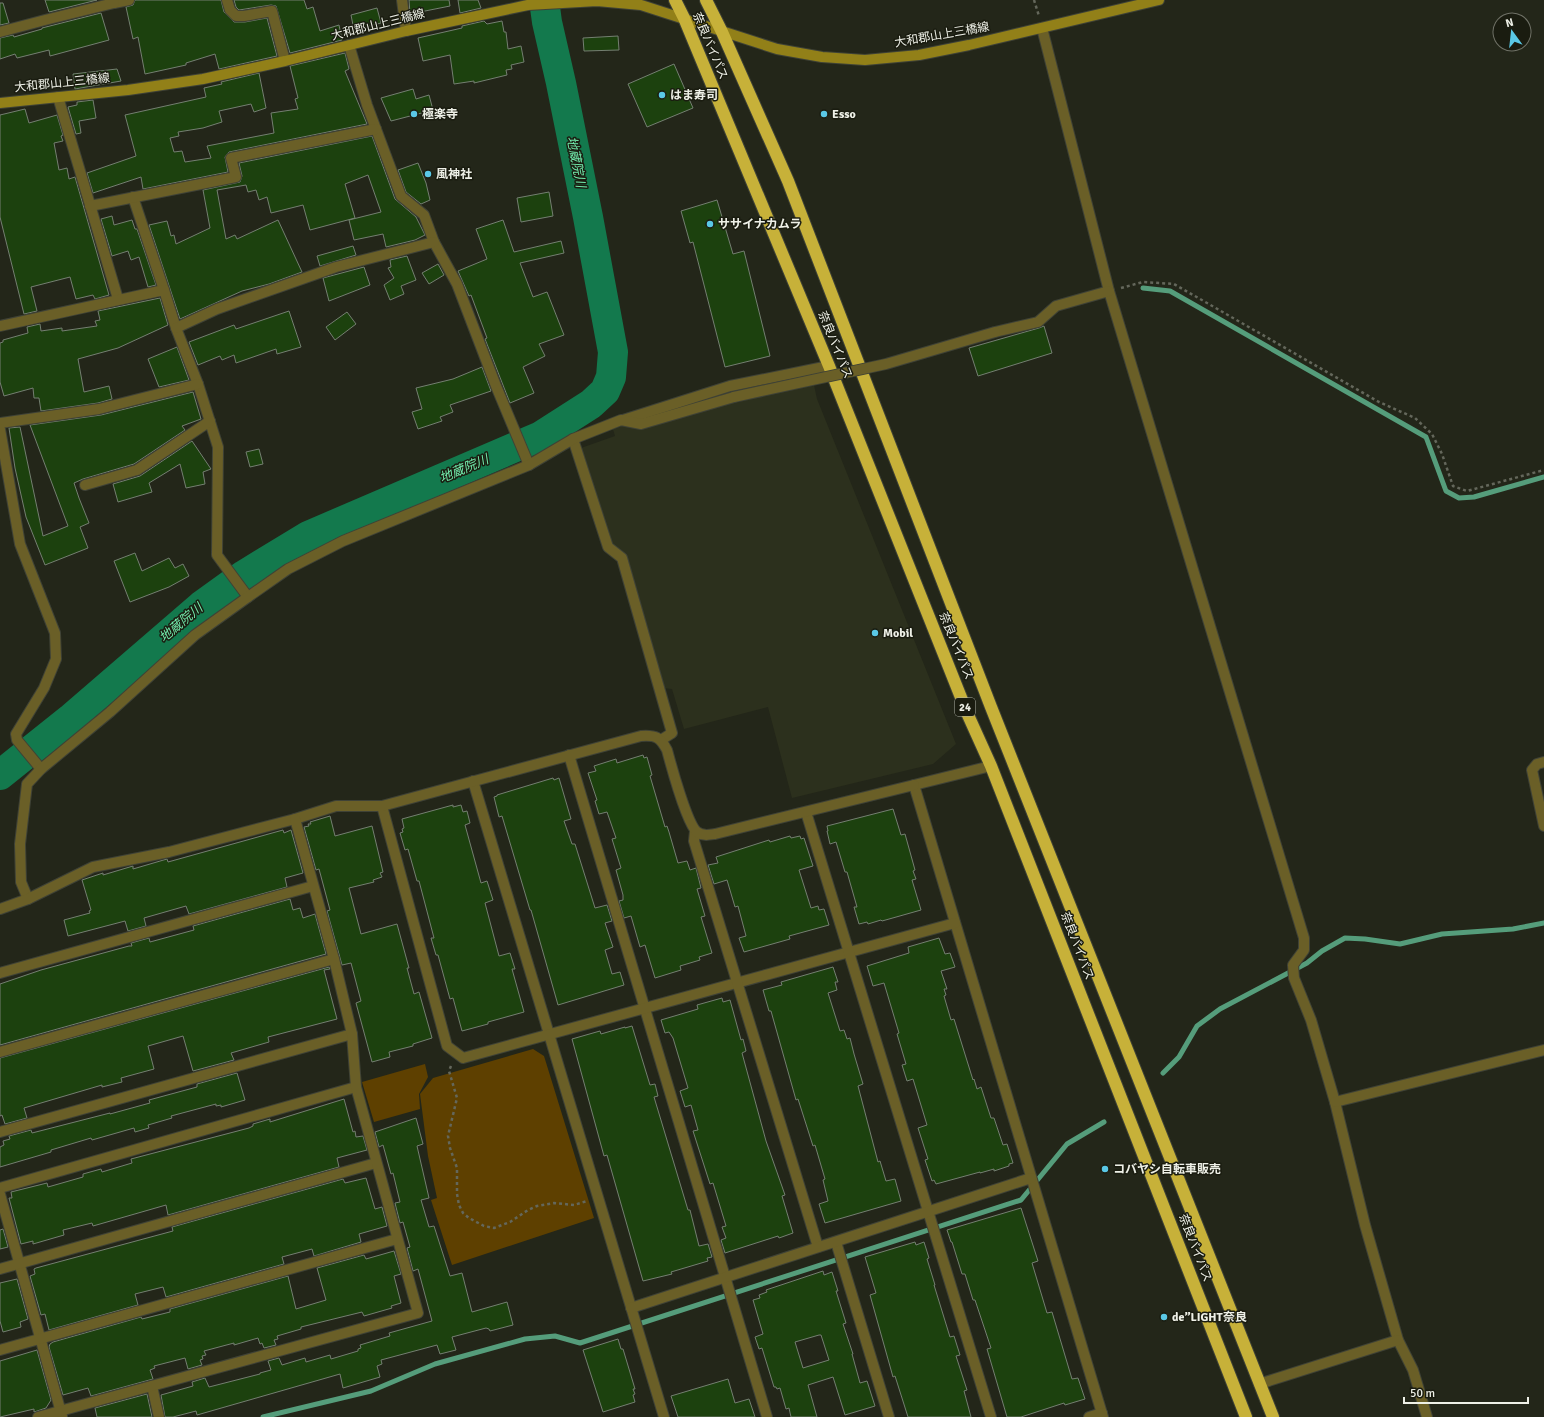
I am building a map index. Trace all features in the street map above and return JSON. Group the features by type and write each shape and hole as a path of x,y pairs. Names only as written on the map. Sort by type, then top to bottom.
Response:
{"highway":[{"name":"奈良バイパス","path":"675,0 684,18 829,366 968,715 991,766 1246,1417"},
{"name":"奈良バイパス","path":"706,0 722,32 788,181 991,707 1273,1417"}],"main road":[{"name":"大和郡山上三橋線","path":"0,103 203,80 525,4 597,1 641,5 777,49 822,57 865,60 918,55 969,45 1159,0"}],"street":[{"path":"0,32 114,2 129,0"},
{"path":"227,0 230,10 236,16 272,11 285,61"},
{"path":"402,0 406,31"},
{"path":"1042,28 1109,291 1304,938 1304,950 1293,965 1294,978 1311,1020 1335,1102 1365,1225 1398,1340 1413,1370 1427,1417"},
{"path":"349,45 367,105 401,196 424,215 434,242 457,284 527,462"},
{"path":"58,97 118,299"},
{"path":"90,206 236,177 232,158 376,129"},
{"path":"133,197 176,328 198,384 218,447 217,555 246,595"},
{"path":"176,328 217,309 336,267 434,242"},
{"path":"0,326 164,290"},
{"path":"621,420 641,424 734,397 886,364 996,332 1038,322 1056,306 1109,291"},
{"path":"28,899 21,882 20,844 27,784 38,766 110,712 195,635 246,595 288,569 343,541 527,462 573,439 621,420 730,386 829,366"},
{"path":"0,423 99,409 198,384"},
{"path":"85,485 137,470 210,421"},
{"path":"0,429 20,544 55,633 56,659 44,688 16,734 17,740 38,766"},
{"path":"573,439 608,547 622,558 672,733 662,740"},
{"path":"0,909 28,899 93,867 169,852 295,819 336,806 382,806 641,736 652,735 662,740 667,750 689,820 695,831 694,841 818,1247"},
{"path":"569,755 768,1417"},
{"path":"1544,762 1537,764 1532,770 1544,826"},
{"path":"695,831 703,835 715,834 991,766"},
{"path":"473,781 664,1417"},
{"path":"914,785 1103,1415 1089,1417"},
{"path":"382,806 447,1046 463,1058 955,923"},
{"path":"806,812 991,1417"},
{"path":"38,1417 61,1414 152,1386 418,1313 356,1087 352,1034 334,959 295,819"},
{"path":"0,973 313,886"},
{"path":"0,1052 334,959"},
{"path":"0,1132 352,1034"},
{"path":"1335,1102 1544,1050"},
{"path":"0,1188 356,1087"},
{"path":"0,1269 376,1163"},
{"path":"632,1308 1031,1178"},
{"path":"0,1194 61,1414"},
{"path":"0,1350 397,1238"},
{"path":"836,1242 889,1417"},
{"path":"1259,1384 1398,1340"},
{"path":"152,1386 159,1417"}],"path":[{"path":"1109,291 1144,282 1174,284 1379,402 1415,418 1432,434 1442,454 1453,486 1467,491 1544,470"},
{"path":"456,1052 449,1071 457,1098 448,1136 450,1148 457,1168 457,1194 459,1205 463,1213 484,1226 494,1228 510,1222 537,1206 554,1202 574,1205 599,1198"}],"shaded area":[{"path":"812,376 817,399 956,744 933,764 792,798 768,707 684,729 672,689 664,688 622,554 611,548 581,448 615,436 612,426 638,426 652,418 734,392"},
{"path":"533,1049 544,1056 594,1218 452,1265 431,1200 437,1198 428,1156 420,1094 433,1078"},
{"path":"425,1064 428,1077 419,1094 420,1109 374,1122 362,1082"}],"building":[{"path":"45,0 97,0 49,12"},
{"path":"135,0 221,0 224,12 234,22 245,22 267,18 277,56 219,69 215,54 186,63 186,65 145,74 138,37 133,39 126,7 133,5"},
{"path":"234,0 304,0 307,9 313,7 320,31 339,25 342,40 290,53 276,6 271,5 239,10 236,7"},
{"path":"409,0 449,0 450,6 410,14"},
{"path":"458,0 478,0 481,8 460,13"},
{"path":"0,3 3,3 9,23 0,25"},
{"path":"377,8 381,23 354,30 351,15"},
{"path":"101,13 109,40 50,56 49,50 17,58 15,54 0,59 0,38 13,35 14,37 42,28"},
{"path":"484,21 487,24 502,21 504,32 506,32 508,49 521,46 524,62 511,65 512,69 506,70 507,75 474,83 474,81 454,84 450,55 423,61 418,38 462,28 462,26"},
{"path":"618,36 619,50 584,51 583,38"},
{"path":"345,53 349,69 345,71 367,124 229,152 225,157 228,172 143,189 141,177 93,193 87,173 136,156 125,115 206,97 204,88 222,84 221,82 259,73 266,108 254,112 251,104 219,111 222,122 203,128 178,132 179,136 170,138 174,152 182,151 185,162 211,158 207,146 274,133 271,113 298,109 295,99 298,98 290,66"},
{"path":"674,64 693,108 647,127 628,84"},
{"path":"117,69 121,81 75,89 73,74"},
{"path":"413,89 416,99 429,95 433,110 391,121 381,98"},
{"path":"93,100 96,118 79,121 81,133 76,134 68,107 77,105 77,102"},
{"path":"25,109 29,123 57,115 63,135 61,136 63,141 54,143 59,170 67,168 69,179 75,177 109,295 95,299 93,295 76,299 70,277 31,287 37,311 24,314 0,217 0,115"},
{"path":"372,136 395,199 416,217 425,235 415,240 386,247 383,234 354,240 349,220 381,212 368,175 345,184 355,218 310,230 303,205 271,213 267,197 259,200 256,190 248,192 246,185 217,190 226,239 235,235 237,239 278,220 302,272 269,284 242,291 180,319 149,225 167,221 171,236 174,235 176,244 210,228 203,190 240,182 242,176 239,163"},
{"path":"418,163 426,183 430,200 421,204 406,192 398,170"},
{"path":"549,192 553,216 521,222 517,198"},
{"path":"717,200 733,254 744,251 770,356 725,367 693,242 690,243 681,211"},
{"path":"112,216 114,225 132,220 135,229 137,229 156,285 148,287 139,257 131,260 128,251 112,256 101,219"},
{"path":"503,220 514,252 561,241 564,253 520,263 533,297 547,292 564,335 539,344 545,356 523,367 534,393 510,403 485,339 487,338 471,295 469,296 458,271 487,259 476,229"},
{"path":"353,246 356,255 320,266 317,256"},
{"path":"407,256 416,280 401,286 404,294 390,300 384,285 394,278 388,268 391,267 390,260"},
{"path":"438,264 444,275 429,284 422,273"},
{"path":"364,267 370,285 329,301 323,278"},
{"path":"160,298 168,325 118,348 78,359 84,392 109,386 112,399 98,403 41,411 39,398 34,398 33,388 4,396 0,382 0,343 3,342 3,340 28,333 27,327 40,324 41,331 62,328 62,331 97,326 95,321 100,320 98,311"},
{"path":"289,311 301,347 277,354 276,349 236,363 234,355 222,360 220,356 198,365 189,342 234,325 236,329"},
{"path":"347,312 356,324 335,340 326,327"},
{"path":"1044,326 1052,353 978,376 969,348"},
{"path":"177,347 189,380 159,387 148,359"},
{"path":"482,367 491,391 450,405 453,412 440,417 442,421 418,429 412,412 422,409 416,388 453,379"},
{"path":"193,392 201,419 182,426 185,430 134,464 74,483 89,523 80,527 88,548 45,565 26,517 15,468 9,428 20,427 43,536 68,526 30,425 101,415"},
{"path":"192,441 211,469 203,472 205,484 186,488 180,464 149,483 152,492 118,502 113,484 140,476"},
{"path":"259,449 263,464 250,467 246,452"},
{"path":"135,553 142,571 169,558 175,568 183,564 189,576 169,587 130,602 114,561"},
{"path":"643,755 644,758 647,757 652,775 650,776 665,827 667,826 678,863 687,861 690,870 696,868 701,888 697,889 705,916 701,917 712,953 699,957 700,960 680,966 681,970 655,978 645,945 640,947 631,916 624,918 619,901 623,900 623,895 616,870 621,868 612,839 616,838 607,812 599,814 595,801 597,800 588,773 596,771 594,766 616,759 617,763"},
{"path":"553,778 554,780 559,778 571,819 564,821 572,844 575,844 595,908 607,905 612,921 605,923 613,947 605,950 612,974 620,972 624,985 558,1005 531,910 502,816 499,817 494,797"},
{"path":"453,805 453,807 461,805 463,812 467,811 470,823 465,825 481,883 487,881 493,900 485,903 499,956 510,953 515,969 512,969 524,1012 462,1031 453,998 450,999 438,955 436,955 431,938 434,938 419,881 417,881 408,849 405,850 400,833 403,832 402,829 404,828 402,819"},
{"path":"893,809 901,835 905,834 915,870 913,871 916,879 912,880 921,910 882,921 859,924 854,907 857,907 847,872 845,872 836,842 830,844 827,826"},
{"path":"330,816 335,836 372,826 383,872 380,873 382,877 373,880 374,882 349,888 361,934 397,924 409,968 407,968 414,994 419,992 432,1038 413,1044 413,1046 389,1052 390,1057 372,1062 356,1003 361,1001 351,963 342,965 327,911 330,910 319,869 316,870 304,827 309,826 308,824 311,824 310,822"},
{"path":"283,830 284,833 291,830 303,873 285,878 287,887 189,914 186,906 144,918 146,926 128,931 125,921 68,936 64,920 90,913 89,911 91,910 82,880 133,866 133,869 167,859 168,862"},
{"path":"790,836 791,838 800,836 801,839 804,838 813,866 799,870 811,908 818,906 819,910 824,909 829,925 789,936 790,939 744,952 739,938 746,936 738,906 735,907 727,880 714,884 708,865 718,863 716,857 769,840 770,842"},
{"path":"290,899 293,910 300,908 303,918 315,914 326,954 0,1045 0,984 41,970 132,946 131,943 149,938 150,942 194,930 193,926"},
{"path":"939,938 945,954 950,953 955,967 941,971 947,989 944,989 946,995 944,996 951,1020 954,1019 973,1080 974,1079 977,1089 981,1087 991,1118 994,1118 1003,1145 1007,1144 1013,1163 1009,1164 1009,1166 994,1171 994,1169 980,1172 936,1184 934,1180 932,1181 925,1160 928,1159 918,1128 927,1125 913,1079 907,1081 902,1065 906,1064 897,1034 899,1033 884,983 873,986 867,966 909,953 908,947"},
{"path":"329,967 330,969 324,970 337,1019 268,1037 269,1042 231,1053 234,1060 193,1071 183,1036 148,1046 154,1069 121,1078 122,1082 102,1087 102,1085 24,1108 27,1118 5,1124 2,1115 0,1116 0,1058"},
{"path":"833,967 838,982 835,982 837,990 828,993 840,1031 844,1030 847,1039 850,1038 863,1084 858,1086 878,1162 880,1161 886,1181 895,1179 901,1201 825,1223 819,1204 828,1201 823,1180 825,1179 815,1145 813,1146 798,1099 796,1100 771,1011 769,1011 763,990 782,985 781,982"},
{"path":"722,998 723,1002 730,1000 741,1040 743,1039 746,1051 742,1053 766,1141 785,1195 782,1196 793,1233 779,1238 778,1236 725,1253 721,1240 726,1238 722,1227 726,1226 713,1183 710,1184 693,1131 698,1130 691,1105 685,1107 680,1091 688,1088 673,1038 669,1032 665,1033 661,1020 698,1009 697,1005"},
{"path":"632,1026 650,1085 655,1084 658,1096 654,1097 688,1210 690,1210 699,1246 708,1244 712,1257 707,1258 708,1261 671,1272 672,1274 643,1281 607,1155 604,1156 572,1039 600,1031 601,1034"},
{"path":"237,1073 245,1100 221,1107 221,1105 216,1106 216,1104 171,1116 172,1118 148,1125 149,1128 135,1132 134,1128 92,1140 91,1138 0,1167 0,1147 4,1145 3,1141 10,1139 9,1136 31,1130 32,1133 150,1103 149,1100 197,1087 197,1084"},
{"path":"344,1099 353,1132 355,1131 356,1137 363,1136 367,1150 337,1158 339,1167 168,1215 166,1205 93,1226 92,1223 63,1230 64,1235 33,1244 33,1241 21,1244 9,1198 12,1198 11,1192 47,1183 48,1187 83,1177 83,1174 101,1169 102,1172 132,1163 131,1159 249,1128 253,1126 253,1124 270,1119 270,1122"},
{"path":"416,1118 423,1144 417,1146 429,1198 421,1200 429,1227 434,1226 450,1276 462,1273 472,1312 507,1302 513,1325 490,1331 486,1328 452,1337 456,1350 440,1354 437,1345 381,1360 382,1364 377,1366 380,1377 343,1388 340,1374 197,1415 196,1411 173,1417 165,1417 161,1395 193,1386 192,1382 205,1378 209,1387 260,1374 271,1370 268,1361 279,1358 282,1365 305,1358 306,1362 330,1355 331,1359 358,1351 358,1349 361,1348 360,1345 390,1336 389,1333 432,1321 418,1269 413,1271 407,1248 410,1247 403,1222 400,1223 395,1203 400,1202 393,1173 391,1174 383,1145 379,1147 375,1132"},
{"path":"366,1178 375,1209 382,1207 387,1226 359,1234 361,1242 314,1256 312,1249 282,1257 284,1264 166,1297 163,1287 135,1294 138,1305 49,1330 45,1314 41,1315 30,1276 35,1274 34,1269 36,1268 173,1231 172,1227 343,1179 345,1183"},
{"path":"1021,1208 1038,1261 1032,1263 1047,1313 1052,1312 1072,1379 1078,1378 1085,1399 1065,1405 1064,1403 1021,1417 1007,1417 987,1349 991,1348 975,1300 973,1300 965,1274 962,1274 947,1230"},
{"path":"3,1229 8,1247 0,1249 0,1230"},
{"path":"915,1242 916,1245 924,1242 929,1258 927,1259 934,1285 950,1337 954,1336 960,1355 956,1356 967,1390 964,1391 971,1417 908,1417 895,1376 893,1377 870,1295 876,1293 865,1257"},
{"path":"394,1251 401,1274 394,1276 401,1303 391,1306 392,1308 364,1316 362,1312 301,1327 301,1329 277,1336 278,1339 274,1340 276,1345 264,1348 262,1343 260,1344 258,1338 204,1351 206,1355 202,1356 203,1359 200,1360 202,1365 188,1369 185,1358 154,1366 155,1368 150,1370 153,1379 91,1396 88,1388 63,1395 49,1347 53,1342 141,1317 142,1319 170,1312 170,1309 288,1276 296,1309 326,1300 317,1268 364,1255 366,1259"},
{"path":"823,1271 824,1275 832,1272 846,1323 843,1324 853,1354 860,1383 867,1381 875,1406 845,1415 833,1377 808,1385 817,1417 791,1417 789,1408 786,1409 780,1388 777,1389 774,1387 762,1348 759,1349 755,1337 763,1334 753,1300 760,1298 759,1295 767,1292 766,1290","holes":["821,1335 829,1360 803,1368 795,1342"]},
{"path":"17,1279 28,1319 20,1322 21,1327 3,1332 0,1321 0,1283"},
{"path":"618,1339 621,1349 623,1349 635,1389 633,1389 635,1394 633,1395 635,1402 603,1412 583,1350"},
{"path":"37,1350 51,1400 46,1408 34,1412 34,1409 0,1417 0,1361"},
{"path":"728,1379 735,1403 749,1399 755,1417 678,1417 671,1396"},
{"path":"147,1394 152,1417 97,1417 95,1408"}],"waterway":[{"name":"地蔵院川","path":"0,775 70,719 201,606 244,575 308,536 541,436 591,404 605,391 611,377 613,352 588,217 547,22 544,0"},
{"path":"1143,288 1170,291 1426,437 1446,491 1459,498 1474,497 1544,477"},
{"path":"1163,1073 1179,1057 1197,1026 1220,1009 1307,963 1322,951 1345,938 1400,944 1442,934 1513,929 1544,923"},
{"path":"263,1417 371,1391 435,1364 525,1339 555,1336 580,1343 1021,1200 1067,1144 1104,1122"}],"place":[{"name":"はま寿司","path":"662,95"},
{"name":"極楽寺","path":"414,114"},
{"name":"Esso","path":"824,114"},
{"name":"風神社","path":"428,174"},
{"name":"ササイナカムラ","path":"710,224"},
{"name":"Mobil","path":"875,633"},
{"name":"コバヤシ自転車販売","path":"1105,1169"},
{"name":"de”LIGHT奈良","path":"1164,1317"}]}
